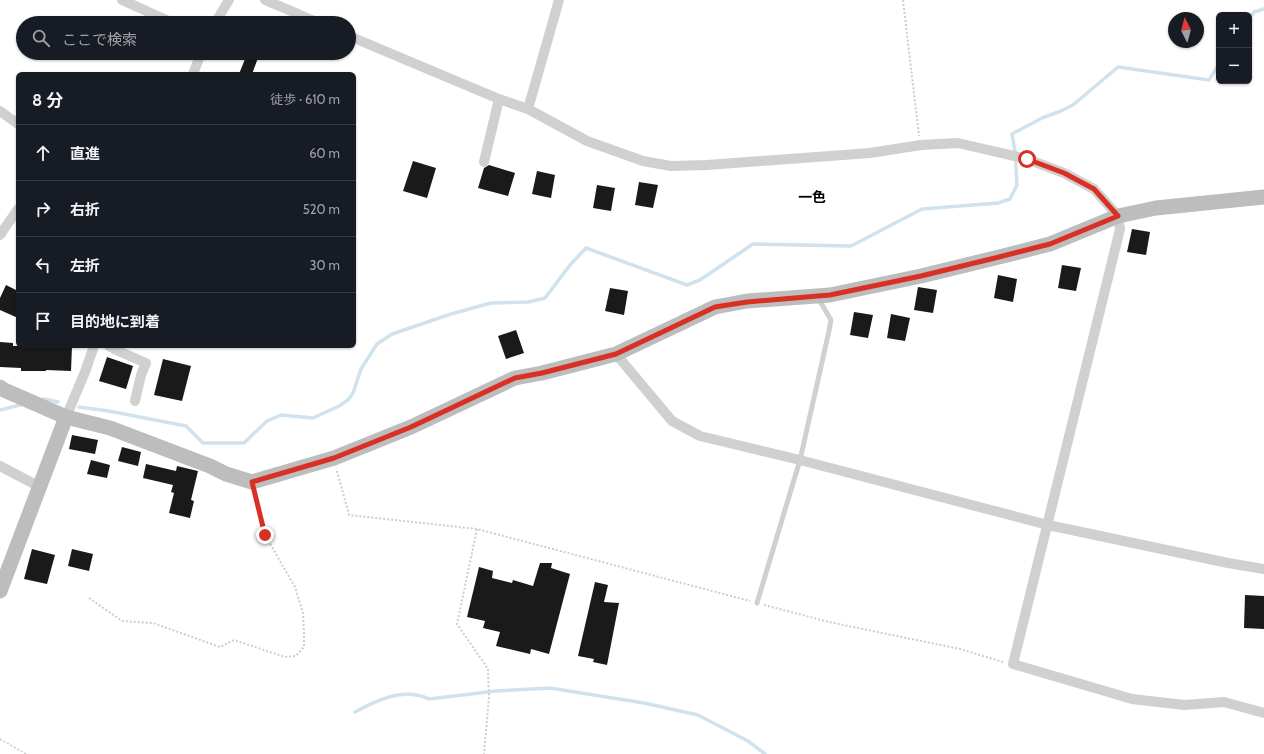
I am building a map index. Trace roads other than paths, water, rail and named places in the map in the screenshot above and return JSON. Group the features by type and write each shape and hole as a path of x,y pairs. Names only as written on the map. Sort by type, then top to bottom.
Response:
{"street":[{"path":"122,0 158,16"},
{"path":"219,16 229,0"},
{"path":"264,0 302,16"},
{"path":"528,109 559,0"},
{"path":"356,39 499,99 528,109 587,141 644,161 671,166 707,165 870,153 920,145 958,143 1027,159 1064,173 1094,189 1118,216 1120,229 1013,664 1132,699 1184,705 1224,702 1264,713"},
{"path":"194,72 198,60"},
{"path":"484,162 499,99"},
{"path":"0,111 16,123"},
{"path":"0,387 66,417 110,428 210,466 226,474 252,482 334,458 411,427 515,378 542,373 616,354 715,307 747,302 830,295 921,276 1050,244 1118,216 1156,208 1264,197"},
{"path":"0,235 16,213"},
{"path":"0,591 66,417 86,372 93,348"},
{"path":"112,348 146,363 135,401"},
{"path":"616,354 672,421 700,436 800,460 1048,525 1228,563 1264,569"},
{"path":"0,466 40,487"}],"lane":[{"path":"757,603 800,460 831,320 817,296"}],"waterway":[{"path":"1252,15 1254,12 1264,9"},
{"path":"79,407 109,411 186,426 203,443 244,443 267,421 281,415 313,418 339,406 348,400 353,393 361,369 377,344 392,334 451,314 491,303 528,302 545,298 570,265 586,248 687,285 700,280 753,244 851,246 922,209 998,203 1010,199 1017,185 1015,151 1012,134 1042,118 1073,105 1118,67 1209,80 1216,69"},
{"path":"40,400 45,399 58,402"},
{"path":"0,410 24,404"},
{"path":"355,712 372,703 391,696 410,694 429,699 496,691 550,688 644,703 698,715 748,741 765,754"}],"district":[{"name":"一色","path":"812,197"}]}
